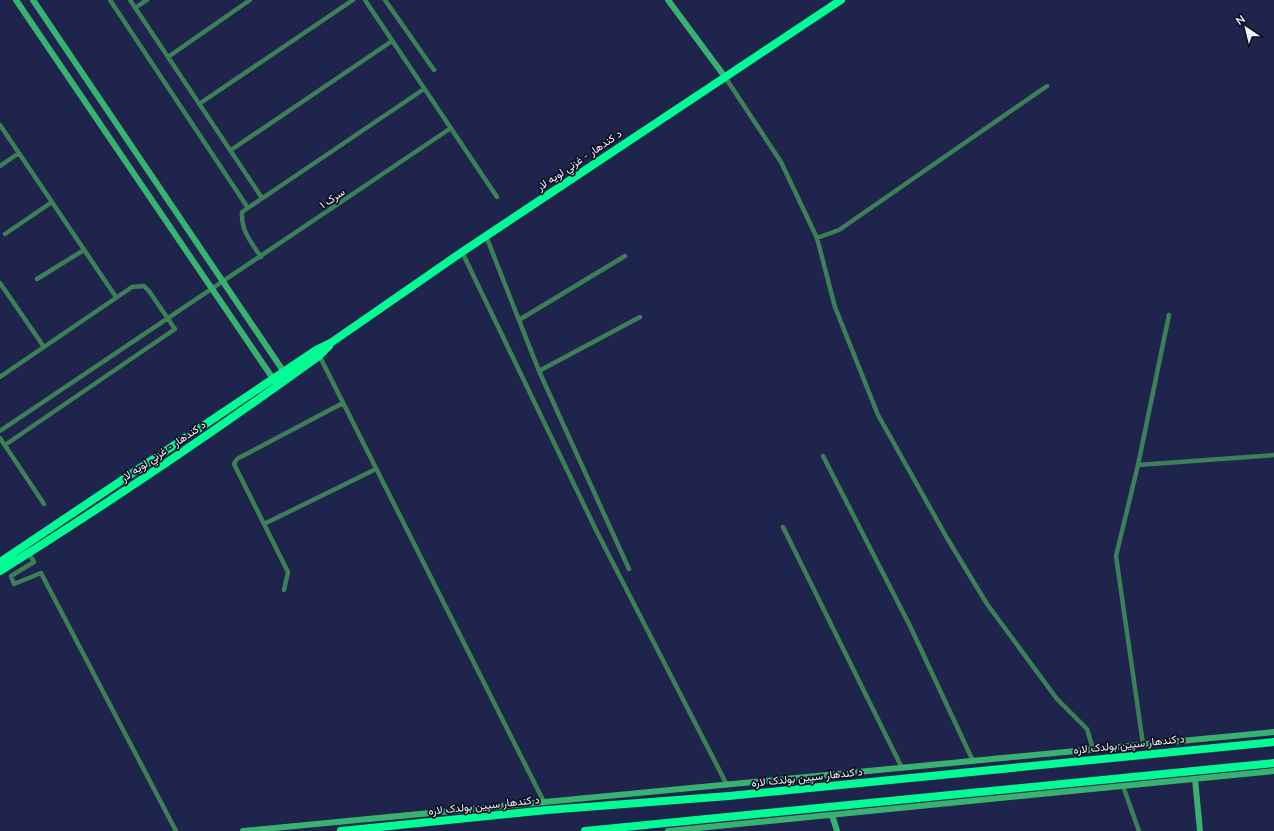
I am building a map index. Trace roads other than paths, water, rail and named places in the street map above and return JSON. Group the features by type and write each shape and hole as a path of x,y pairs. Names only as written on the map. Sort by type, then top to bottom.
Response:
{"highway":[{"name":"د کندهار - غزني لويه لار","path":"0,571 27,550 286,375 462,252 841,0"},
{"name":"د کندهار - غزني لويه لار","path":"0,562 27,550"},
{"name":"د کندهار سپین بولدک لاره","path":"341,831 548,810 737,795 1274,742"},
{"path":"585,831 1274,763"}],"street":[{"path":"16,0 211,290 275,382"},
{"path":"33,0 286,375"},
{"path":"110,0 248,208"},
{"path":"130,0 262,198"},
{"path":"135,8 147,0"},
{"path":"168,57 250,0"},
{"path":"199,104 353,0"},
{"path":"365,0 497,198"},
{"path":"385,0 434,70"},
{"path":"668,0 725,76 781,162 817,238 835,307 878,415 947,538 987,604 1057,699 1087,729 1093,749"},
{"path":"231,150 392,41"},
{"path":"817,238 839,230 1047,86"},
{"path":"261,257 244,231 241,222 242,212 424,89"},
{"path":"0,125 116,297"},
{"name":"سرک ۱","path":"0,431 451,128"},
{"path":"0,166 19,153"},
{"path":"5,234 52,202"},
{"path":"486,236 539,371 629,569"},
{"path":"37,279 84,250"},
{"path":"462,252 597,532 727,785"},
{"path":"519,320 625,256"},
{"path":"0,283 44,346"},
{"path":"0,377 132,287 144,286 175,329 5,445"},
{"path":"1143,744 1116,556 1138,465 1169,315"},
{"path":"539,371 640,317"},
{"path":"318,353 544,802"},
{"path":"284,590 288,572 234,464 237,459 343,403"},
{"path":"0,438 44,504"},
{"path":"1138,465 1274,455"},
{"path":"823,456 910,626 973,761"},
{"path":"264,524 376,469"},
{"path":"783,527 902,768"},
{"path":"27,550 34,562 11,576 14,584 41,573 176,831"},
{"path":"243,831 1274,732"},
{"path":"668,831 1274,771"},
{"path":"1195,779 1200,831"},
{"path":"1124,786 1139,831"},
{"path":"832,815 837,831"}]}
